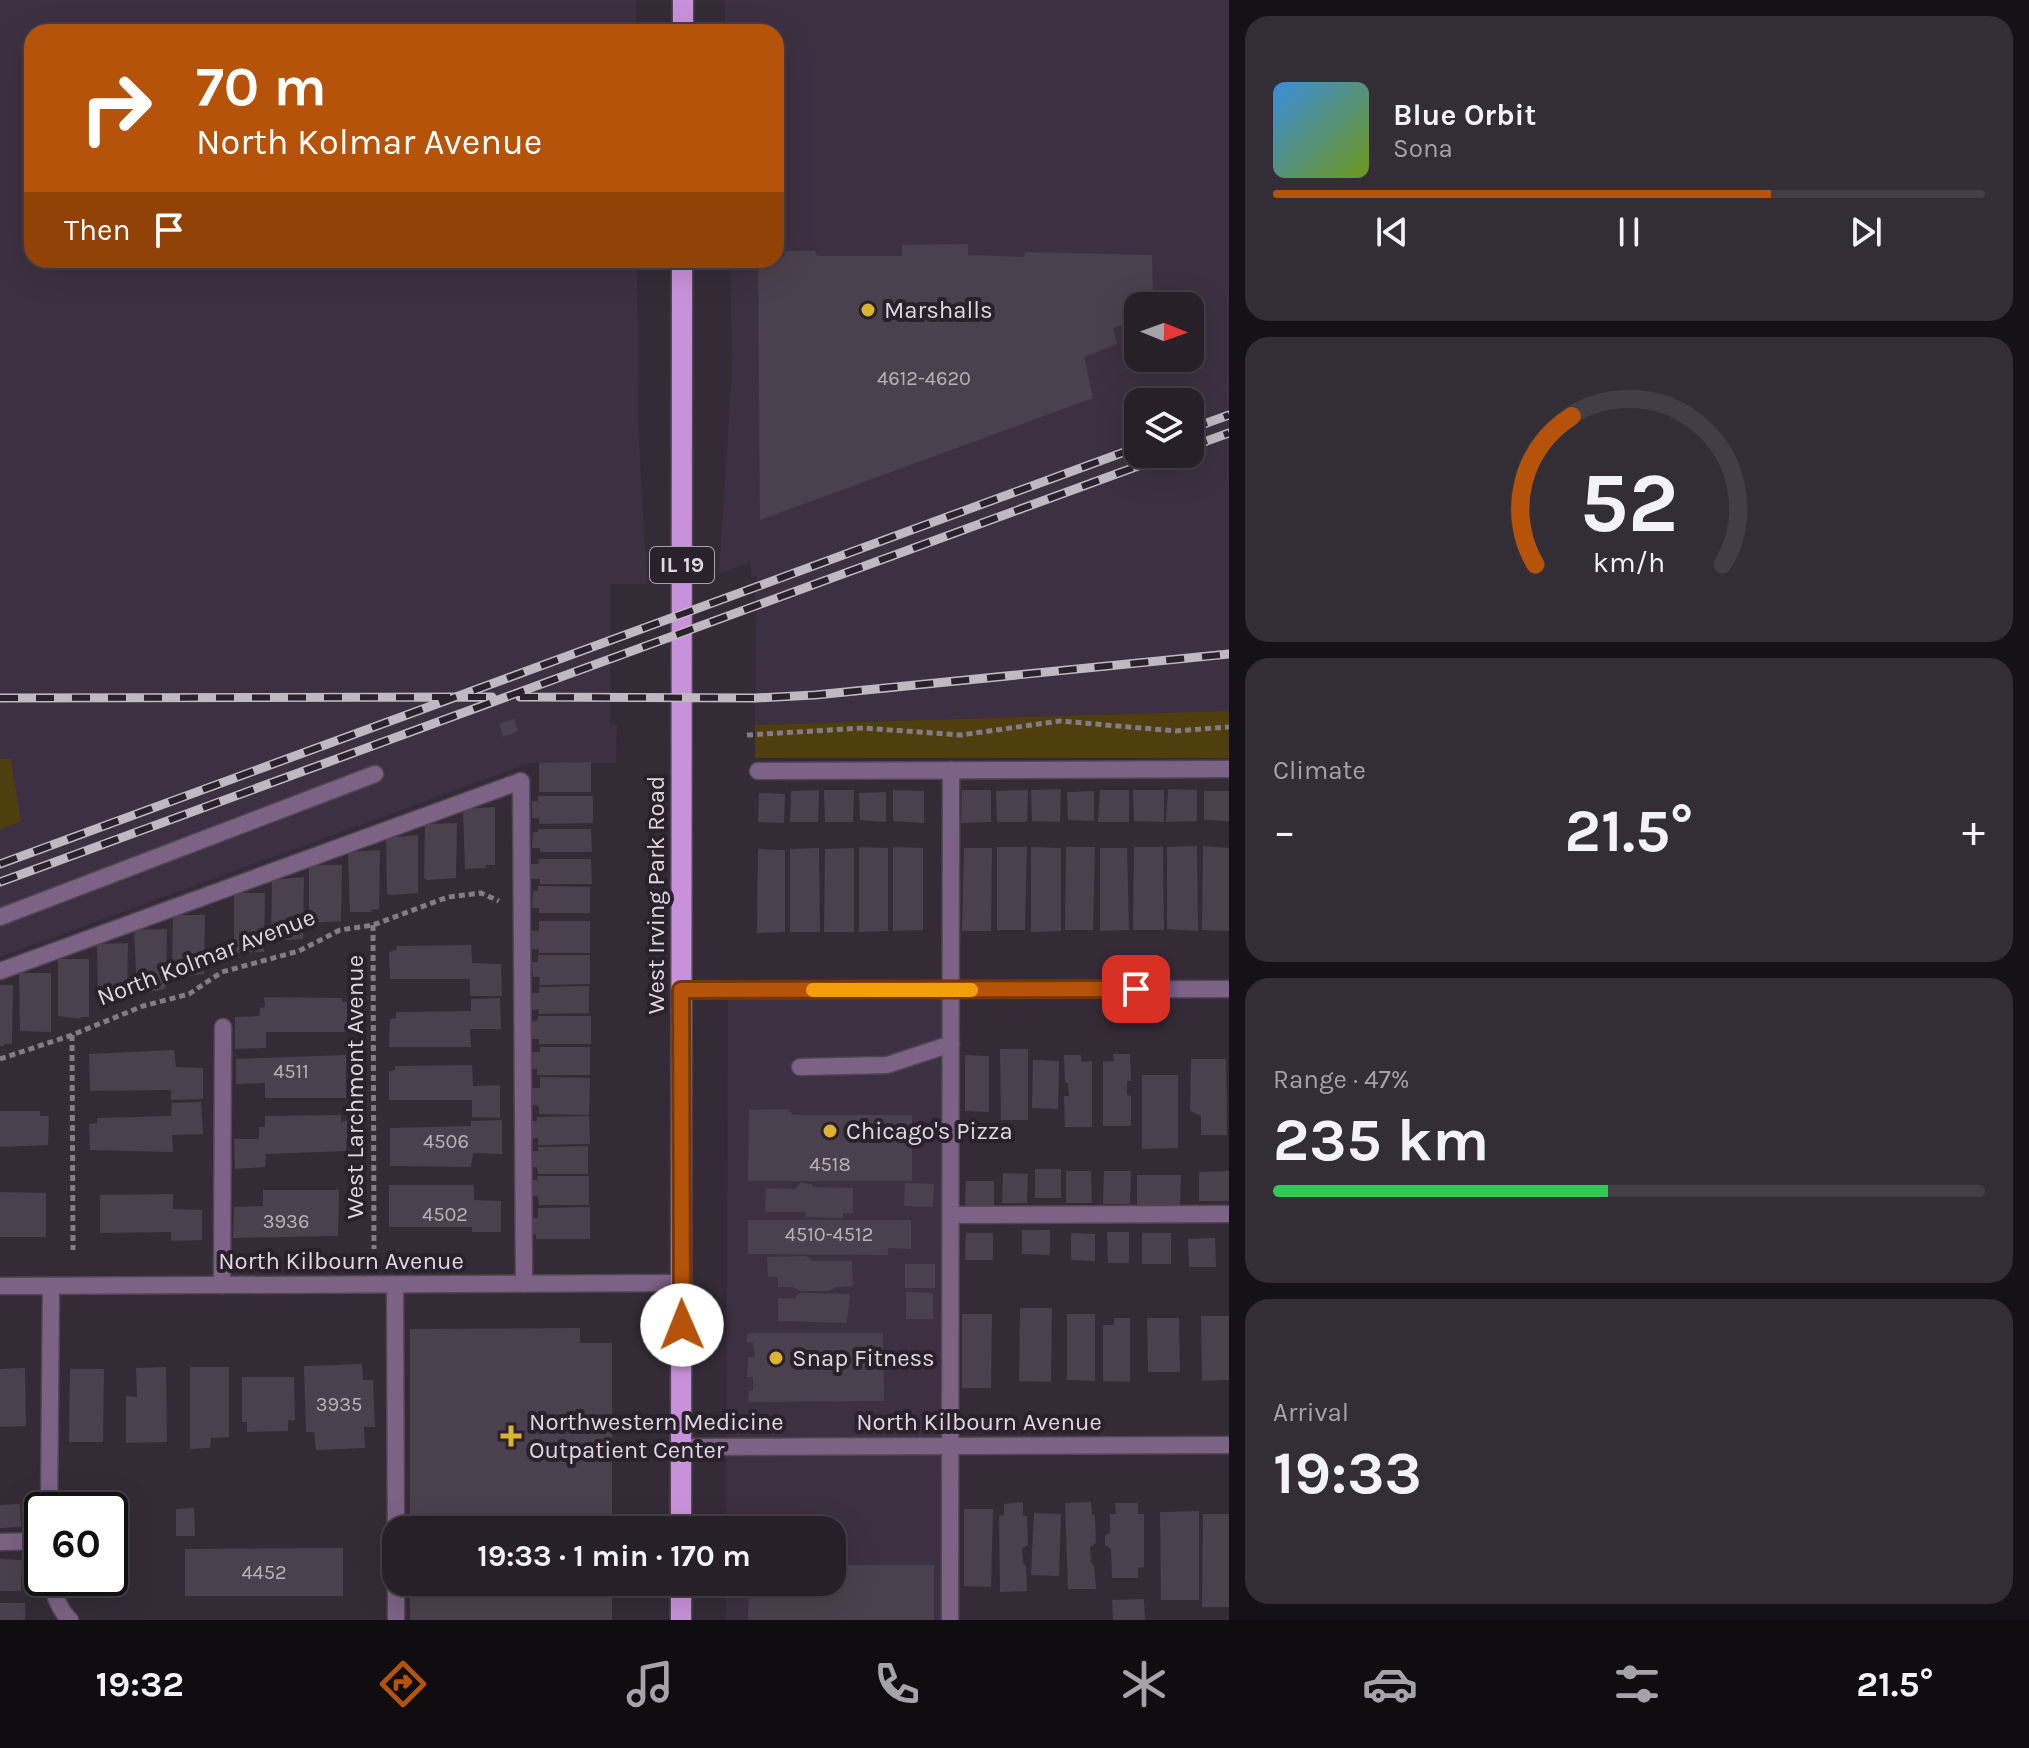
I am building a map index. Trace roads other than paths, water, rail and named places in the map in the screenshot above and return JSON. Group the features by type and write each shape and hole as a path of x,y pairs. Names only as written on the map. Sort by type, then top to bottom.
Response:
{"main road":[{"path":"683,0 683,24"},
{"name":"West Irving Park Road","path":"681,1516 682,268"},
{"path":"681,1596 681,1620"}],"street":[{"path":"758,771 1229,769"},
{"path":"950,1620 951,770"},
{"path":"0,917 375,774"},
{"path":"0,971 521,781 524,1284"},
{"path":"681,990 1229,989"},
{"path":"222,1285 223,1027"},
{"path":"800,1067 887,1065 951,1044"},
{"path":"951,1215 1229,1214"},
{"name":"North Kilbourn Avenue","path":"0,1286 681,1283"},
{"path":"395,1285 396,1516"},
{"path":"49,1492 51,1286"},
{"name":"North Kilbourn Avenue","path":"681,1447 1229,1445"},
{"path":"0,1542 24,1541"},
{"path":"55,1596 64,1615 70,1620"},
{"path":"396,1596 396,1620"}],"railway":[{"path":"1204,424 1229,415"},
{"path":"1204,442 1229,433"},
{"path":"0,864 1124,452"},
{"path":"0,882 1133,468"},
{"path":"520,697 756,698 815,695 1229,654"},
{"path":"0,698 492,697"}],"place":[{"name":"Marshalls","path":"868,310"},
{"name":"Chicago's Pizza","path":"830,1131"},
{"name":"Snap Fitness","path":"776,1358"},
{"name":"Northwestern Medicine Outpatient Center","path":"511,1436"}]}
